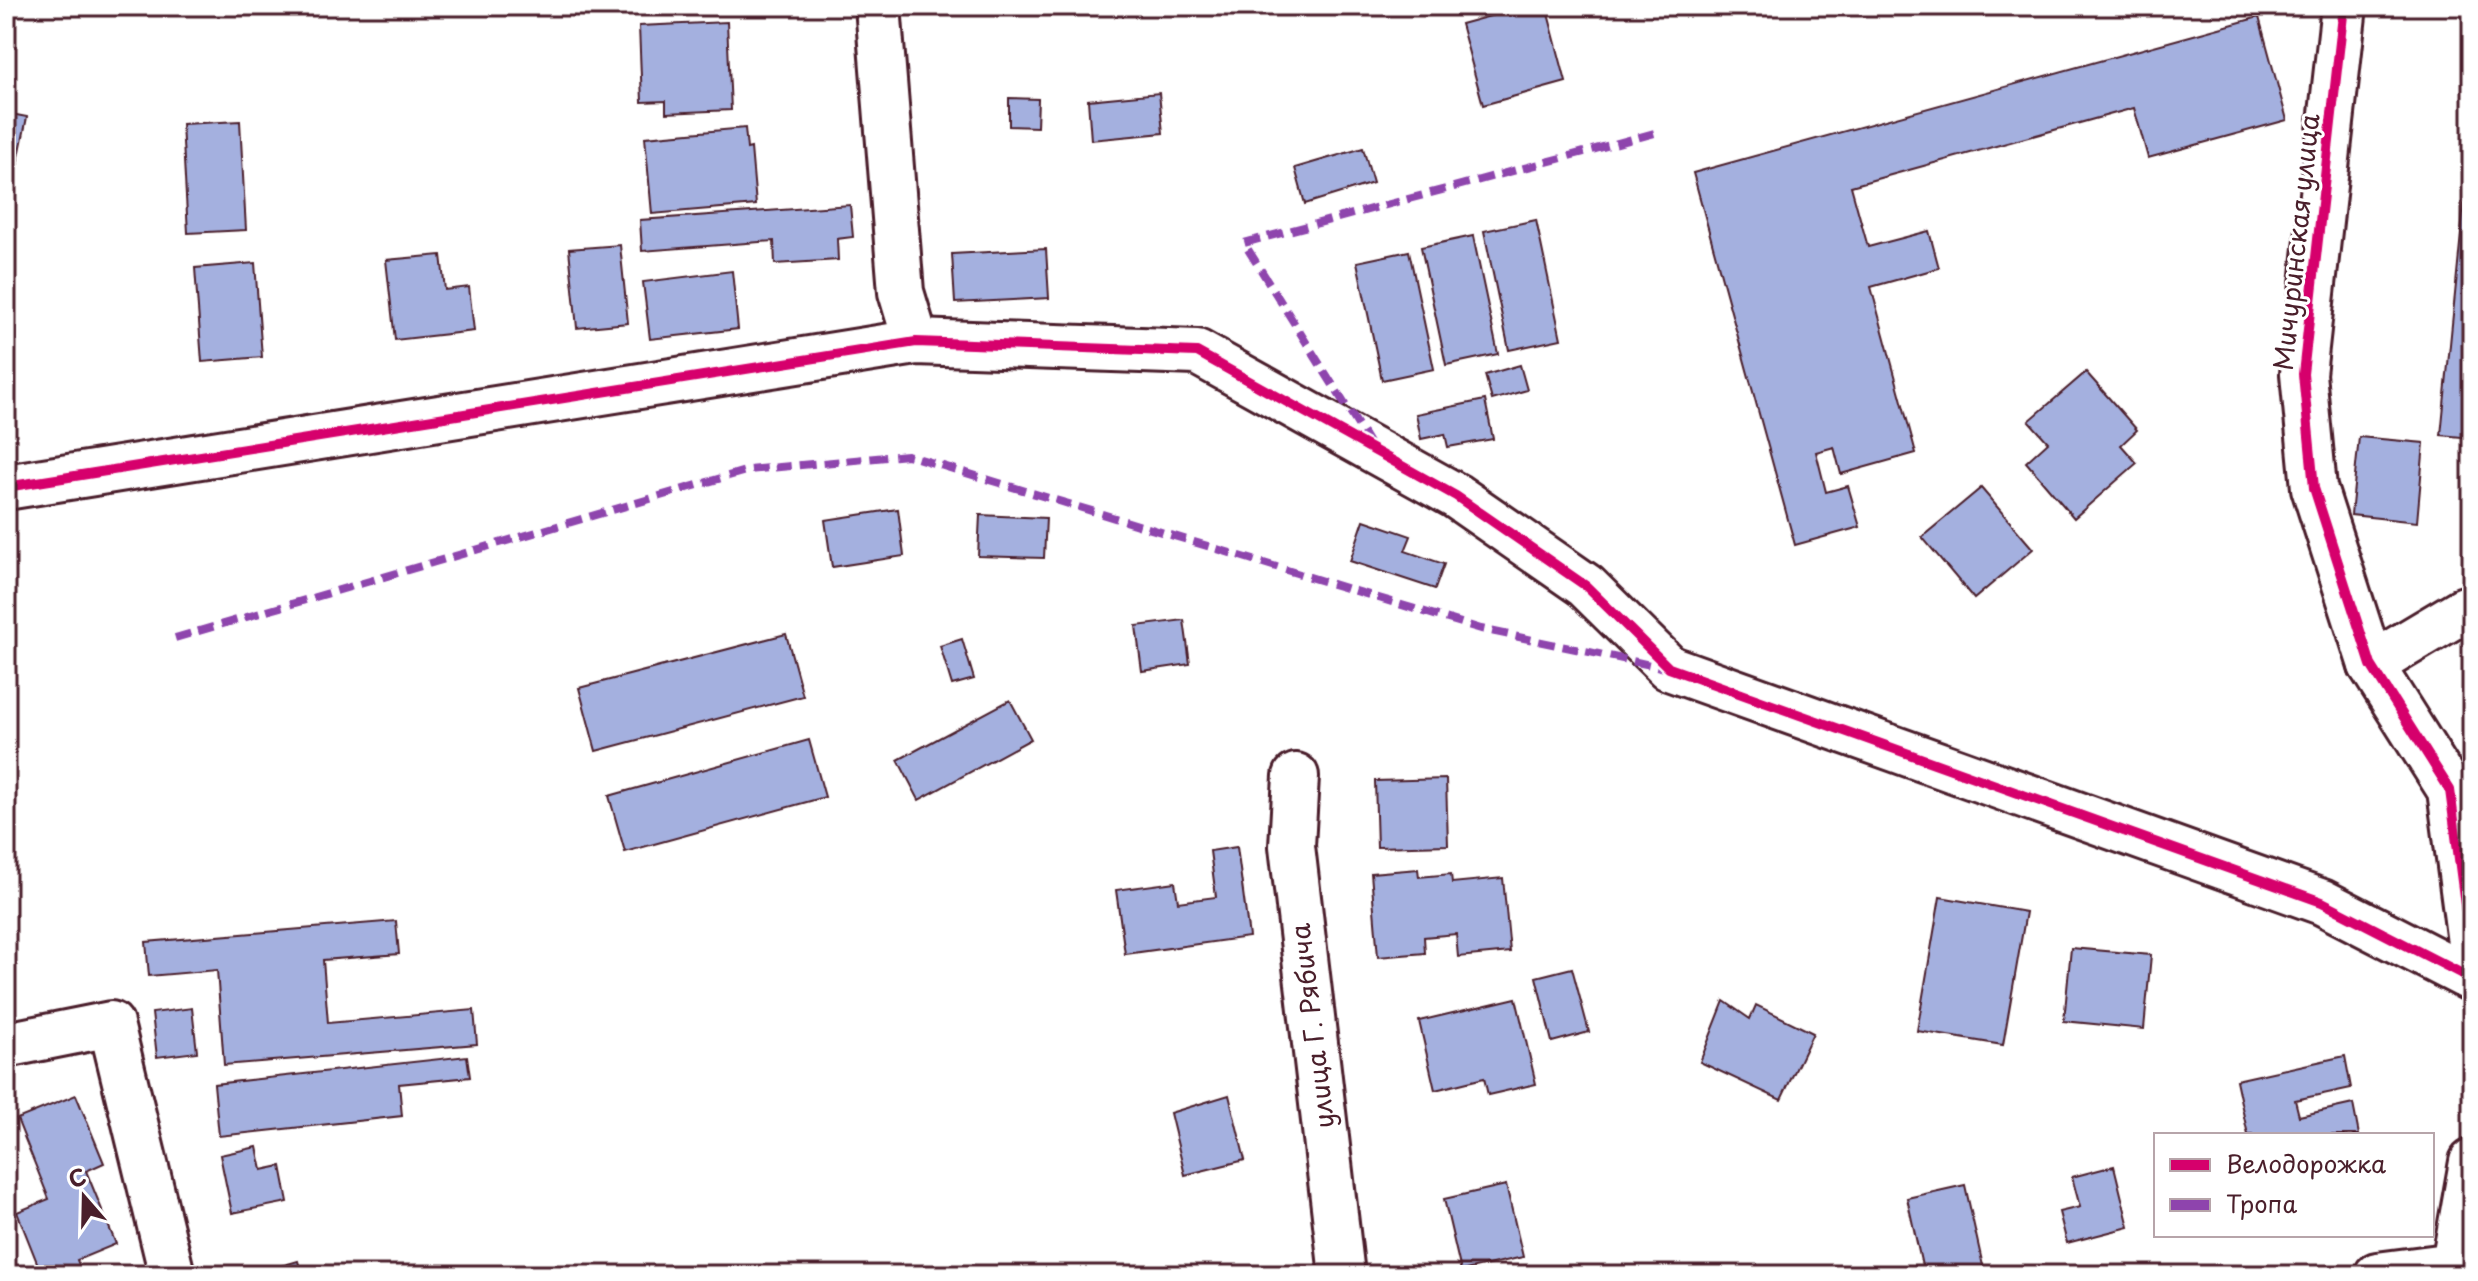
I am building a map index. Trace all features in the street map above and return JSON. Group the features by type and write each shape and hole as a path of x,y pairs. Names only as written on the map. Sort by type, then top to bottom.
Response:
{"street":[{"path":"878,6 901,292 916,342"},
{"name":"Мичуринская улица","path":"2344,6 2303,374 2314,488 2371,665 2450,790 2472,958"},
{"path":"6,487 916,342 1197,352 1456,496 1586,586 1669,668 2322,902 2472,979"},
{"path":"2371,665 2465,609 2472,609"},
{"name":"улица Г. Рябича","path":"1296,776 1292,846 1342,1275"},
{"path":"6,1045 111,1024 172,1275"},
{"path":"2377,1275 2454,1270 2472,1162"}],"building":[{"path":"1527,6 1546,6 1566,82 1483,105 1461,24"},
{"path":"2259,17 2287,120 2148,158 2134,108 1851,186 1868,247 1929,231 1939,268 1871,287 1916,453 1841,474 1834,447 1816,452 1826,492 1848,486 1860,527 1795,545 1693,173"},
{"path":"727,22 731,110 666,113 666,101 642,102 639,26"},
{"path":"1159,93 1163,133 1091,140 1088,100"},
{"path":"1009,98 1038,99 1037,127 1009,126"},
{"path":"6,113 27,117 9,206 6,206"},
{"path":"240,121 246,230 188,233 182,124"},
{"path":"2472,123 2472,438 2441,435"},
{"path":"745,128 747,149 751,148 756,205 652,214 645,137"},
{"path":"1363,148 1373,183 1305,204 1295,168"},
{"path":"850,205 853,237 837,239 838,260 775,264 774,241 642,251 640,220"},
{"path":"1536,220 1561,339 1509,350 1484,231"},
{"path":"1473,236 1498,354 1446,365 1421,247"},
{"path":"620,245 628,323 577,328 569,249"},
{"path":"1046,249 1049,298 955,303 952,254"},
{"path":"1409,251 1434,369 1382,380 1357,262"},
{"path":"441,255 445,290 469,287 474,331 395,340 386,260"},
{"path":"255,263 262,357 202,362 195,268"},
{"path":"732,271 738,329 650,339 643,282"},
{"path":"1520,365 1527,390 1492,400 1485,375"},
{"path":"2086,372 2137,430 2121,445 2137,463 2074,518 2026,462 2048,442 2029,421"},
{"path":"1485,400 1493,439 1448,447 1445,434 1421,439 1416,414"},
{"path":"2359,437 2424,443 2417,522 2351,515"},
{"path":"1981,488 2033,549 1974,599 1922,537"},
{"path":"898,509 904,556 832,567 825,520"},
{"path":"980,515 1046,518 1044,558 978,556"},
{"path":"1364,520 1411,536 1405,551 1444,564 1435,589 1350,561"},
{"path":"1184,620 1190,664 1142,671 1136,626"},
{"path":"786,634 803,696 596,751 579,688"},
{"path":"962,639 974,679 952,685 940,646"},
{"path":"1010,700 1031,739 919,800 898,760"},
{"path":"809,740 825,797 625,852 609,796"},
{"path":"1446,779 1448,845 1377,847 1375,781"},
{"path":"1237,847 1249,937 1125,954 1116,890 1175,882 1178,902 1216,897 1210,851"},
{"path":"1418,869 1419,877 1451,874 1452,883 1503,878 1510,952 1458,957 1456,934 1424,937 1425,953 1378,957 1371,873"},
{"path":"1940,897 2026,912 2003,1045 1917,1031"},
{"path":"396,921 399,954 323,960 328,1023 474,1010 477,1044 224,1065 217,970 149,976 146,942"},
{"path":"2071,948 2151,955 2144,1029 2064,1021"},
{"path":"1572,968 1589,1032 1552,1042 1536,977"},
{"path":"1516,998 1536,1084 1488,1095 1484,1078 1435,1090 1419,1021"},
{"path":"1724,1001 1750,1019 1756,1005 1813,1033 1781,1100 1700,1062"},
{"path":"192,1008 197,1052 157,1057 152,1013"},
{"path":"467,1056 470,1077 399,1084 402,1116 219,1136 214,1084"},
{"path":"2345,1056 2351,1088 2295,1100 2299,1116 2353,1104 2359,1133 2248,1133 2236,1080"},
{"path":"76,1095 104,1163 86,1171 116,1244 77,1260 83,1275 42,1275 17,1212 49,1199 17,1119"},
{"path":"1229,1095 1245,1160 1185,1175 1170,1113"},
{"path":"257,1147 262,1170 281,1166 288,1202 232,1213 220,1155"},
{"path":"2114,1166 2129,1227 2067,1243 2059,1212 2080,1207 2072,1177"},
{"path":"1506,1185 1523,1257 1461,1271 1444,1199"},
{"path":"1965,1185 1985,1275 1924,1275 1907,1198"},
{"path":"298,1261 302,1275 250,1275"},
{"path":"1526,1268 1528,1275 1502,1275 1502,1273"}],"marked path":[{"path":"1371,446 1244,243 1655,133"},
{"path":"175,638 749,470 907,455 1481,629 1665,668"}],"cycle path":[{"path":"2344,6 2303,374 2314,488 2371,665 2450,790 2472,958"},
{"path":"6,487 916,342 1197,352 1456,496 1586,586 1669,668 2322,902 2472,979"}]}
